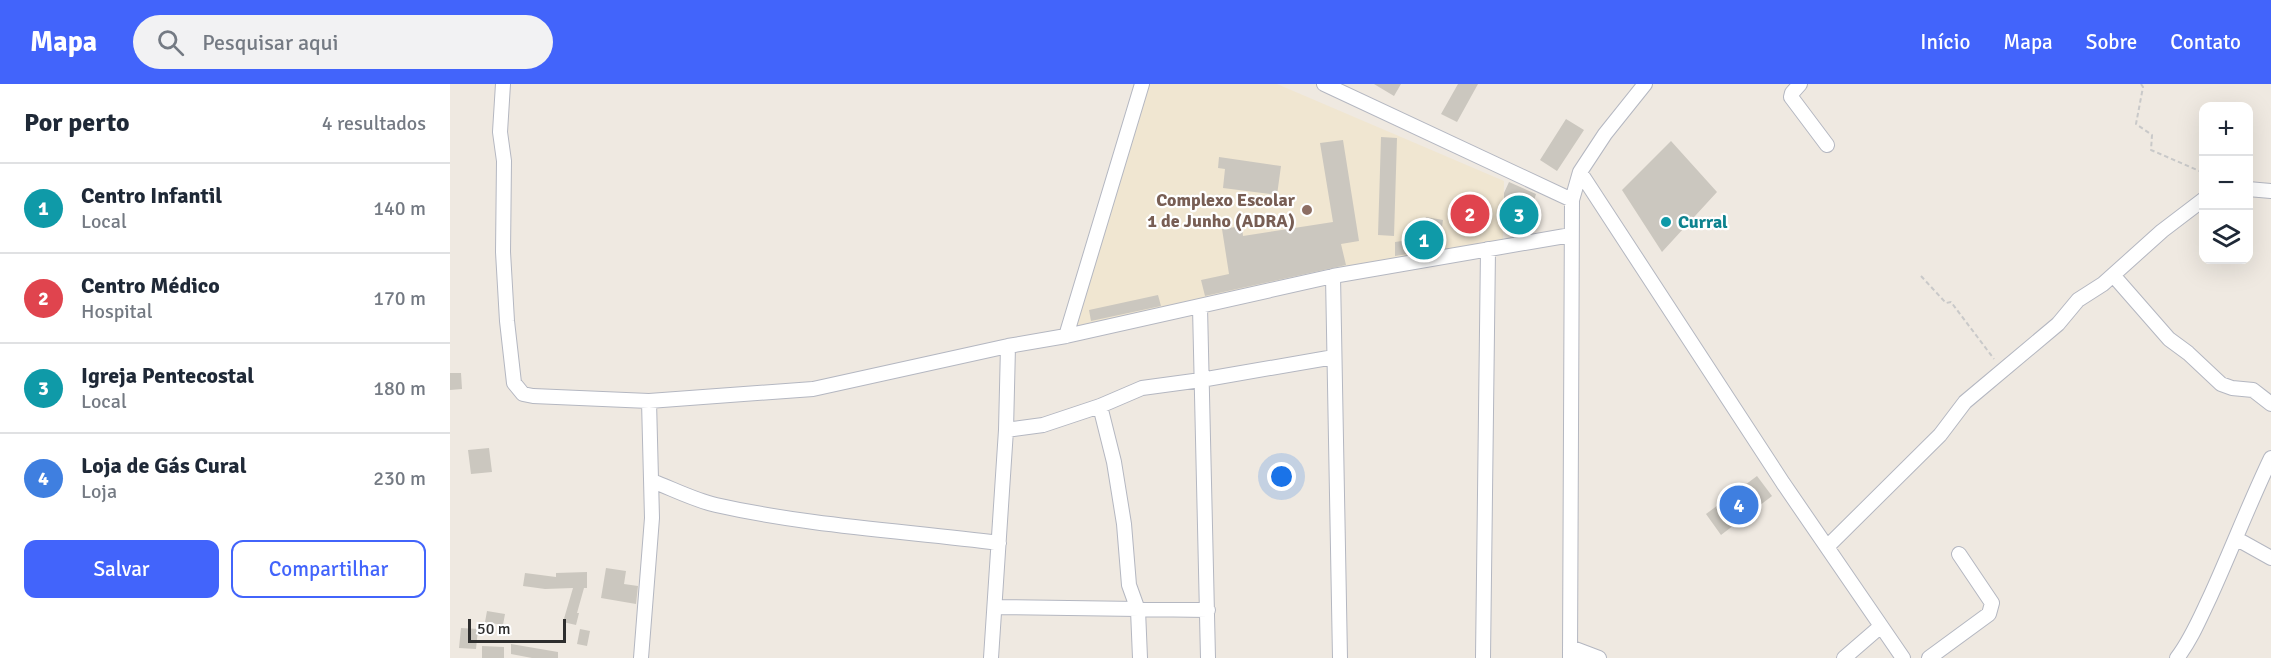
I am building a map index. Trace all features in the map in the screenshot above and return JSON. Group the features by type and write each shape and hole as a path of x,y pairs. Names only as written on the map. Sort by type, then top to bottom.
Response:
{"street":[{"path":"503,84 500,132 504,160 503,252 507,321 514,383 523,394 533,396 649,401 813,389 1200,307 1333,276 1571,235"},
{"path":"1066,336 1142,84"},
{"path":"1324,84 1572,200"},
{"path":"1599,658 1570,652 1572,200 1580,172 1605,134 1645,84"},
{"path":"1800,84 1791,97 1827,144"},
{"path":"1580,172 1827,547 1903,658"},
{"path":"2253,189 2271,191"},
{"path":"1827,547 1940,435 1965,402 2058,324 2078,300 2090,294 2162,231 2199,203"},
{"path":"1483,658 1488,249"},
{"path":"2113,275 2169,339 2188,353 2221,384 2226,387 2253,390 2271,404"},
{"path":"1333,276 1340,658"},
{"path":"1200,307 1208,658"},
{"path":"991,658 1006,430 1008,346"},
{"path":"1006,430 1043,425 1100,406 1142,388 1334,357"},
{"path":"641,658 652,518 649,401"},
{"path":"1100,406 1114,462 1124,524 1129,585 1138,610 1140,658"},
{"path":"2177,658 2199,620 2237,539 2247,510 2271,458"},
{"path":"652,481 714,504 754,512 836,525 999,543"},
{"path":"2237,539 2271,558"},
{"path":"1929,658 1989,614 1992,603 1959,554"},
{"path":"995,607 1208,610"},
{"path":"1844,658 1881,626"}],"path":[{"path":"2141,84 2143,87 2136,124 2152,135 2151,150 2199,171"},
{"path":"1921,276 1946,303 1951,302 2003,371"}],"shaded area":[{"name":"Complexo Escolar 1 de Junho (ADRA)","path":"1149,84 1277,84 1504,181 1503,240 1346,269 1075,326"}],"building":[{"path":"1374,84 1401,84 1394,96"},
{"path":"1458,84 1478,84 1457,122 1441,114"},
{"path":"1566,119 1584,130 1557,171 1540,160"},
{"path":"1381,137 1397,138 1394,236 1378,235"},
{"path":"1343,140 1359,241 1341,244 1346,265 1205,296 1201,280 1229,274 1222,229 1242,226 1243,236 1333,222 1320,143"},
{"name":"Curral","path":"1671,141 1717,192 1662,252 1622,190"},
{"path":"1219,157 1281,166 1277,195 1223,188 1225,169 1218,168"},
{"path":"1509,182 1536,194 1533,204 1536,226 1504,232 1504,193"},
{"path":"1457,201 1487,209 1483,226 1453,218"},
{"path":"1426,217 1443,220 1439,249 1395,256 1395,242 1423,238"},
{"path":"1158,295 1161,306 1091,321 1089,310"},
{"path":"450,373 461,373 462,389 450,390"},
{"path":"489,448 492,472 471,474 468,450"},
{"path":"1757,476 1772,496 1721,535 1706,514"},
{"path":"606,568 626,571 624,584 638,586 636,604 601,598"},
{"path":"587,572 587,588 584,588 576,625 563,622 573,588 545,589 523,586 525,573 556,577 556,573"},
{"path":"487,611 505,614 503,625 485,622"},
{"path":"461,628 478,629 476,649 459,648"},
{"path":"580,629 590,631 587,646 577,644"},
{"path":"511,644 558,652 558,658 532,658 511,654"},
{"path":"482,646 504,647 504,658 482,658"}],"place":[{"name":"Complexo Escolar 1 de Junho (ADRA)","path":"1307,210"},
{"name":"Centro Médico","path":"1470,214"},
{"name":"Igreja Pentecostal","path":"1519,215"},
{"name":"Curral","path":"1666,222"},
{"name":"Centro Infantil","path":"1424,240"},
{"name":"Loja de Gás Cural","path":"1739,505"}]}
